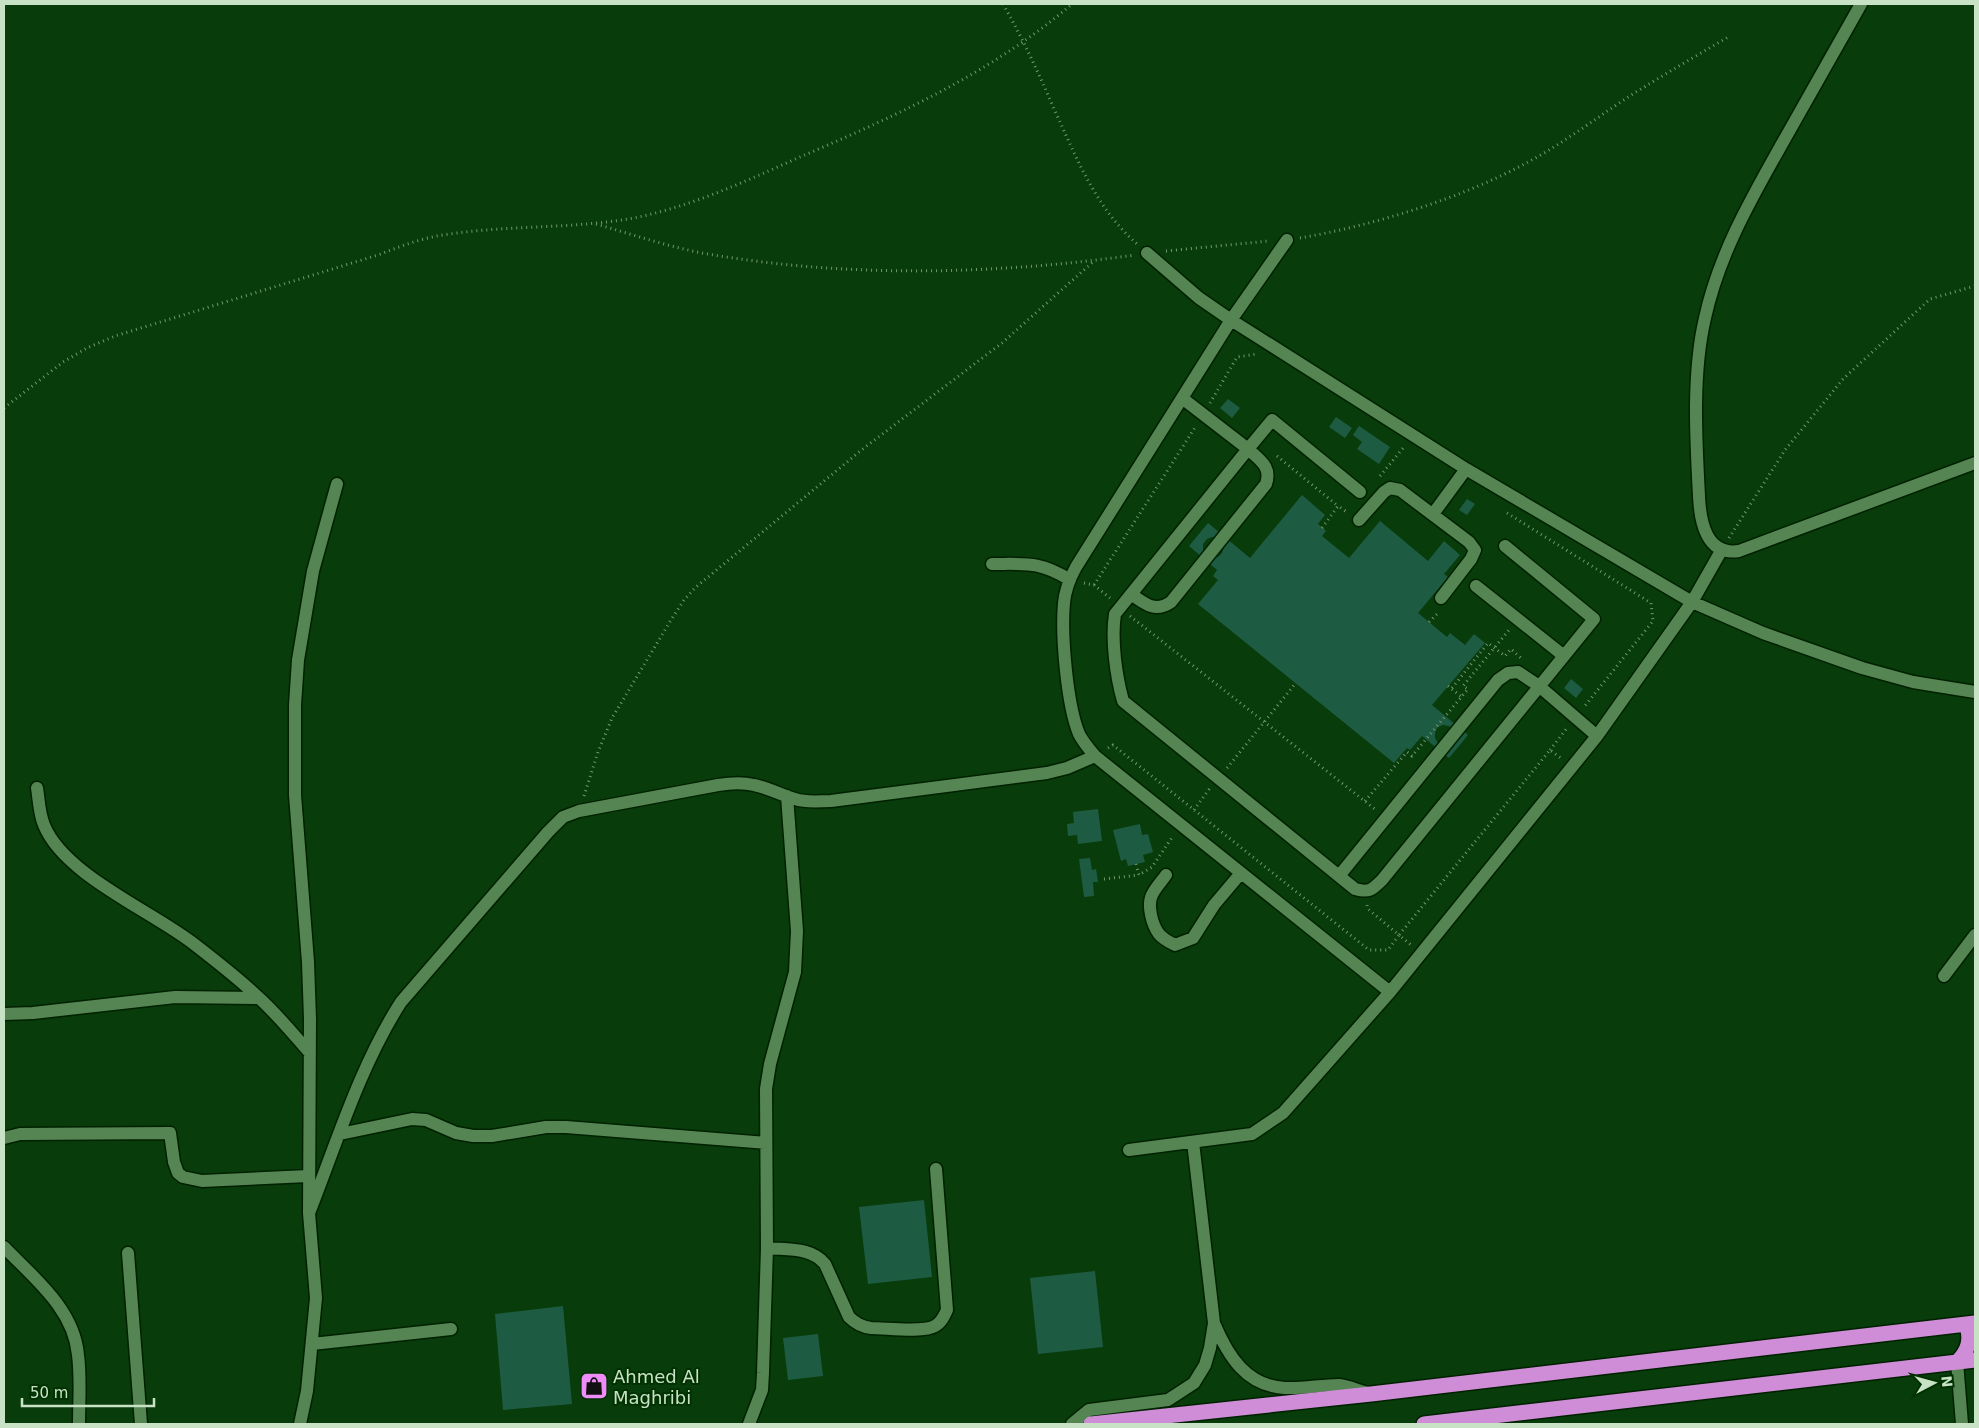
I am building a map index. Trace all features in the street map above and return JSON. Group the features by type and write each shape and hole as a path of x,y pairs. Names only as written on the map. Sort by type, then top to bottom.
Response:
{"highway":[{"path":"1091,1424 1371,1394 1971,1323 1969,1345 1964,1355 1957,1362"},
{"path":"1424,1424 1975,1360"}],"street":[{"path":"1860,4 1740,219 1712,290 1699,349 1697,380 1701,518 1706,533 1712,542 1721,551 1728,552 1755,546 1975,463"},
{"path":"1287,240 1231,320 1076,567 1064,602 1068,687 1073,715 1080,735 1095,756 1390,992"},
{"path":"1147,253 1199,298 1231,320 1466,469 1692,602 1763,633 1862,668 1913,682 1975,692"},
{"path":"1131,594 1144,604 1154,608 1163,607 1171,602 1266,484 1269,476 1266,466 1248,449 1182,398"},
{"path":"1360,492 1272,420 1120,607 1115,614 1113,627 1123,701 1355,889 1365,892 1372,891 1382,880 1594,619 1505,546"},
{"path":"1432,514 1466,469"},
{"path":"300,1424 312,1344 316,1298 308,1176 310,1053 308,962 294,795 294,705 298,660 313,571 337,484"},
{"path":"1359,520 1384,492 1390,488 1400,490 1469,542 1475,550 1472,559 1441,598"},
{"path":"1129,1150 1252,1134 1283,1113 1390,992 1597,736 1692,602 1721,551"},
{"path":"992,564 1040,565 1054,570 1070,580"},
{"path":"1476,586 1564,656"},
{"path":"1339,876 1498,680 1508,673 1518,672 1539,686 1597,736"},
{"path":"309,1214 384,1028 401,1002 563,817 579,811 709,786 738,783 768,788 807,802 831,801 1047,773 1067,768 1095,756"},
{"path":"37,788 40,811 45,827 54,842 68,857 88,874 192,942 259,998 310,1053"},
{"path":"749,1424 762,1390 767,1248 766,1089 770,1064 795,972 797,931 788,796"},
{"path":"1166,875 1151,895 1150,907 1153,922 1158,933 1167,942 1175,945 1193,938 1214,905 1241,873"},
{"path":"1944,976 1975,935"},
{"path":"4,1014 33,1013 175,997 259,998"},
{"path":"340,1134 412,1119 426,1120 456,1133 473,1136 492,1136 546,1127 566,1127 766,1143"},
{"path":"4,1138 20,1134 170,1134 174,1162 178,1173 184,1178 202,1181 308,1176"},
{"path":"1072,1424 1089,1410 1168,1400 1194,1383 1205,1365 1214,1323 1193,1142"},
{"path":"767,1248 802,1250 820,1258 825,1264 849,1317 863,1327 923,1329 934,1327 943,1320 947,1310 936,1169"},
{"path":"4,1248 52,1295 73,1333 78,1354 79,1424"},
{"path":"128,1254 141,1424"},
{"path":"1214,1323 1224,1346 1234,1362 1248,1376 1264,1385 1285,1388 1341,1385 1371,1394"},
{"path":"312,1344 451,1329"},
{"path":"1957,1362 1962,1424"}],"path":[{"path":"1003,4 1025,42 1082,170 1096,195 1123,232 1147,253"},
{"path":"4,408 63,362 87,348 108,339 378,255 415,241 450,234 596,224 667,210 717,194 858,132 939,93 1025,42 1072,4"},
{"path":"596,224 701,253 860,270 964,270 1095,260 1227,244 1287,240 1341,229 1405,211 1451,197 1492,180 1570,138 1634,93 1730,36"},
{"path":"579,811 598,752 612,718 671,620 690,594 714,570 864,448 1002,343 1095,260"},
{"path":"1721,551 1785,450 1843,379 1930,299 1975,286"},
{"path":"1094,585 1203,415 1237,357 1258,354"},
{"path":"1396,442 1411,452"},
{"path":"1266,466 1276,455 1338,506"},
{"path":"1095,756 1113,745 1369,950 1388,950 1653,621 1651,603 1499,508"},
{"path":"1070,580 1094,585 1386,818"},
{"path":"1364,801 1407,752 1412,756 1462,697 1468,689 1463,686 1518,620"},
{"path":"1194,810 1295,684"},
{"path":"1448,686 1475,708"},
{"path":"1550,750 1572,766"},
{"path":"1104,879 1139,875 1152,867 1181,825"},
{"path":"1136,864 1139,875"},
{"path":"1365,892 1368,909 1421,953"}],"building":[{"path":"1228,399 1240,408 1232,418 1220,408"},
{"path":"1336,417 1352,428 1345,438 1329,427"},
{"path":"1359,426 1390,447 1379,464 1357,449 1362,442 1353,435"},
{"path":"1302,495 1325,515 1318,524 1326,531 1322,536 1349,558 1380,521 1428,561 1444,541 1460,555 1444,574 1448,577 1418,613 1447,637 1450,633 1465,645 1474,634 1485,643 1432,705 1468,735 1449,758 1422,736 1410,750 1407,748 1394,763 1198,604 1218,580 1213,576 1217,570 1189,546 1208,523 1250,558","holes":["1212,537 1222,541 1224,547 1218,557 1212,558 1206,555 1203,550 1203,544","1443,725 1449,726 1453,730 1443,746 1435,738 1435,732 1438,727"]},
{"path":"1467,499 1475,504 1467,515 1459,510"},
{"path":"1571,679 1583,689 1576,698 1564,688"},
{"path":"1098,809 1102,841 1078,844 1077,835 1068,836 1067,824 1074,823 1073,812"},
{"path":"1140,824 1142,835 1148,834 1153,852 1143,855 1145,862 1128,866 1126,859 1121,861 1113,830"},
{"path":"1090,858 1092,870 1096,869 1098,882 1093,882 1094,896 1084,897 1079,859"},
{"path":"924,1200 932,1277 868,1284 859,1207"},
{"path":"1095,1271 1103,1347 1038,1354 1030,1278"},
{"path":"563,1306 572,1404 503,1410 495,1314"},
{"path":"818,1334 823,1376 788,1380 783,1338"}],"place":[{"name":"Ahmed Al Maghribi","path":"594,1386"}]}
